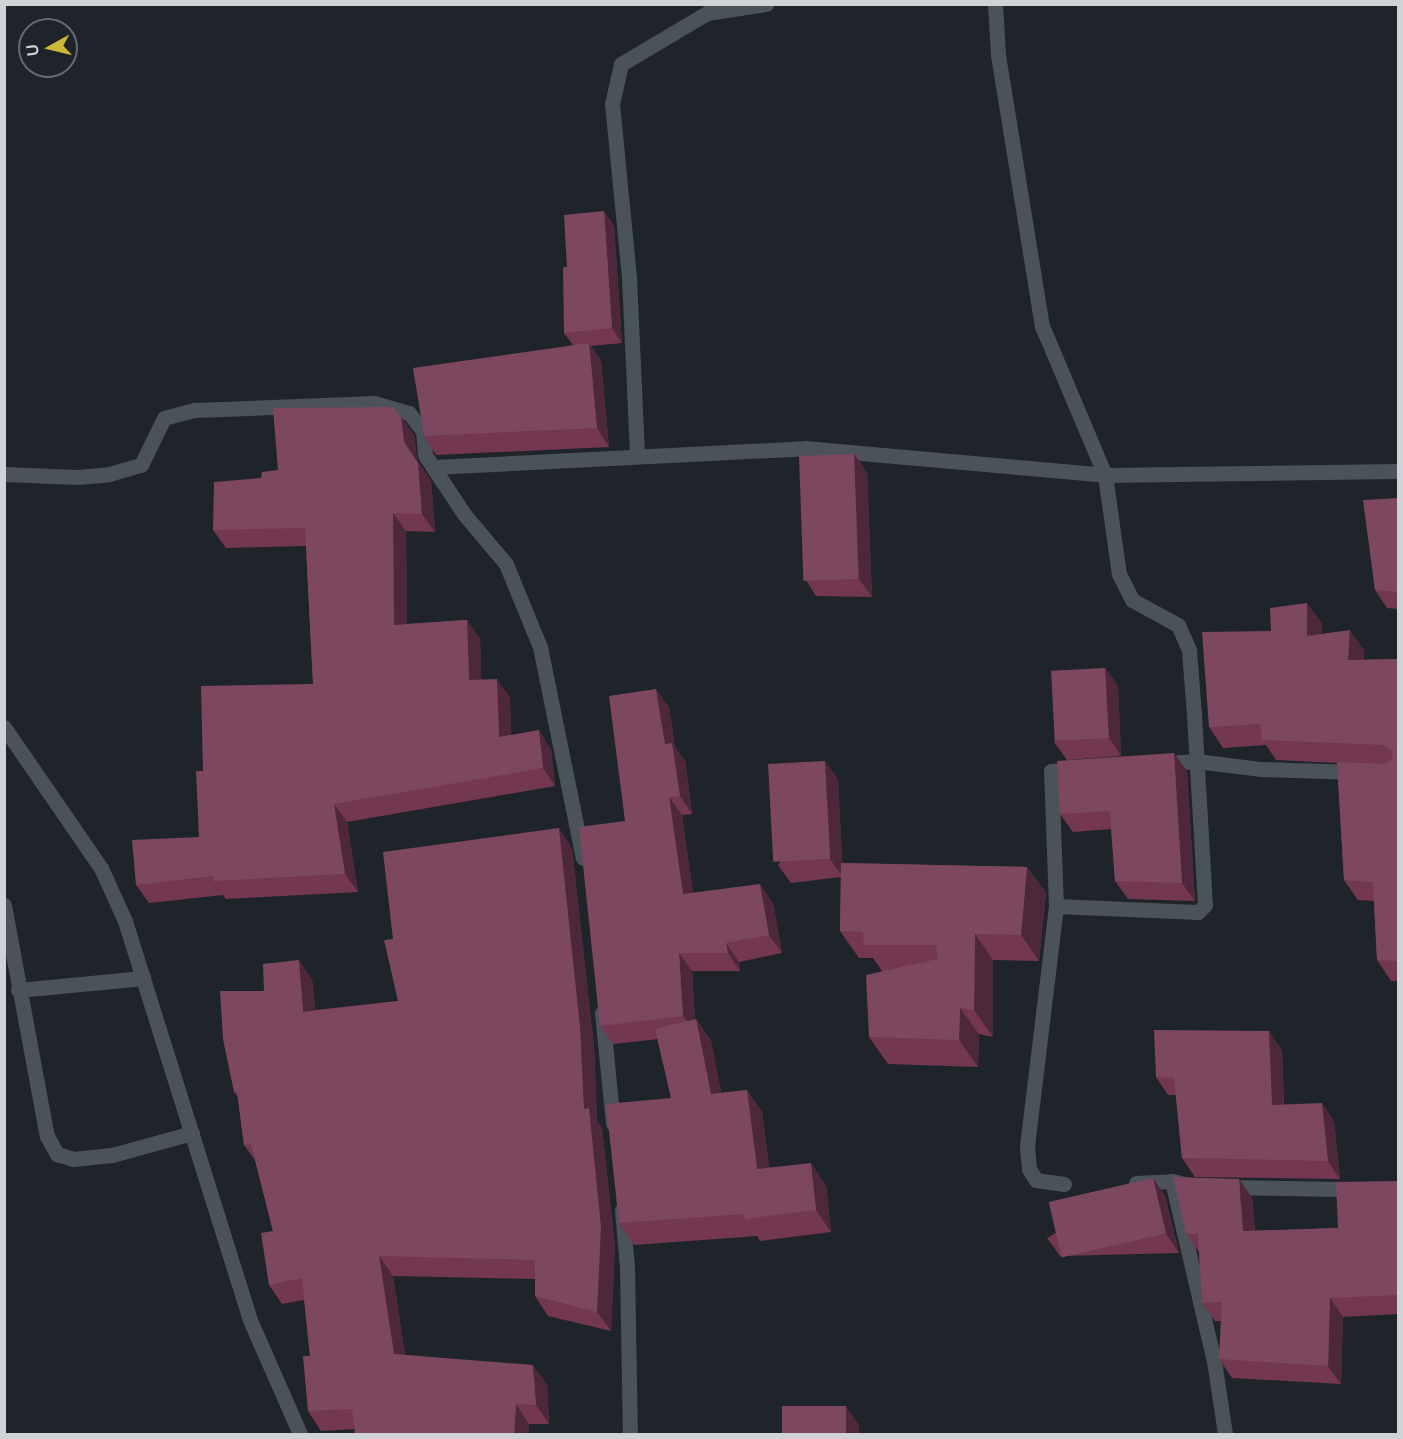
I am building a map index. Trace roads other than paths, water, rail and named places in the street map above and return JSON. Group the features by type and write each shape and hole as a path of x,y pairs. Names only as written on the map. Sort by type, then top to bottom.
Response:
{"street":[{"path":"637,454 629,277 612,104 621,64 707,13 766,4"},
{"path":"995,4 998,55 1042,326 1105,475 1119,574 1132,600 1178,625 1189,650 1204,905 1198,912 1056,906"},
{"path":"4,474 77,477 109,474 141,465 164,418 194,410 374,403 409,412 423,431 425,455 464,514 506,564 540,646 585,869"},
{"path":"434,467 637,454 805,448 1105,475 1398,471"},
{"path":"4,727 101,868 125,921 261,1351 300,1434"},
{"path":"1140,765 1196,761 1260,769 1375,773"},
{"path":"1079,1185 1047,1184 1036,1180 1029,1169 1027,1146 1056,906 1051,771 1095,768"},
{"path":"4,905 47,1136 57,1154 73,1159 112,1155 192,1134"},
{"path":"18,990 142,978"},
{"path":"600,995 614,1137"},
{"path":"1124,1184 1172,1181 1197,1187 1398,1190"},
{"path":"1172,1181 1214,1361 1225,1434"},
{"path":"620,1196 627,1267 630,1434"}]}
